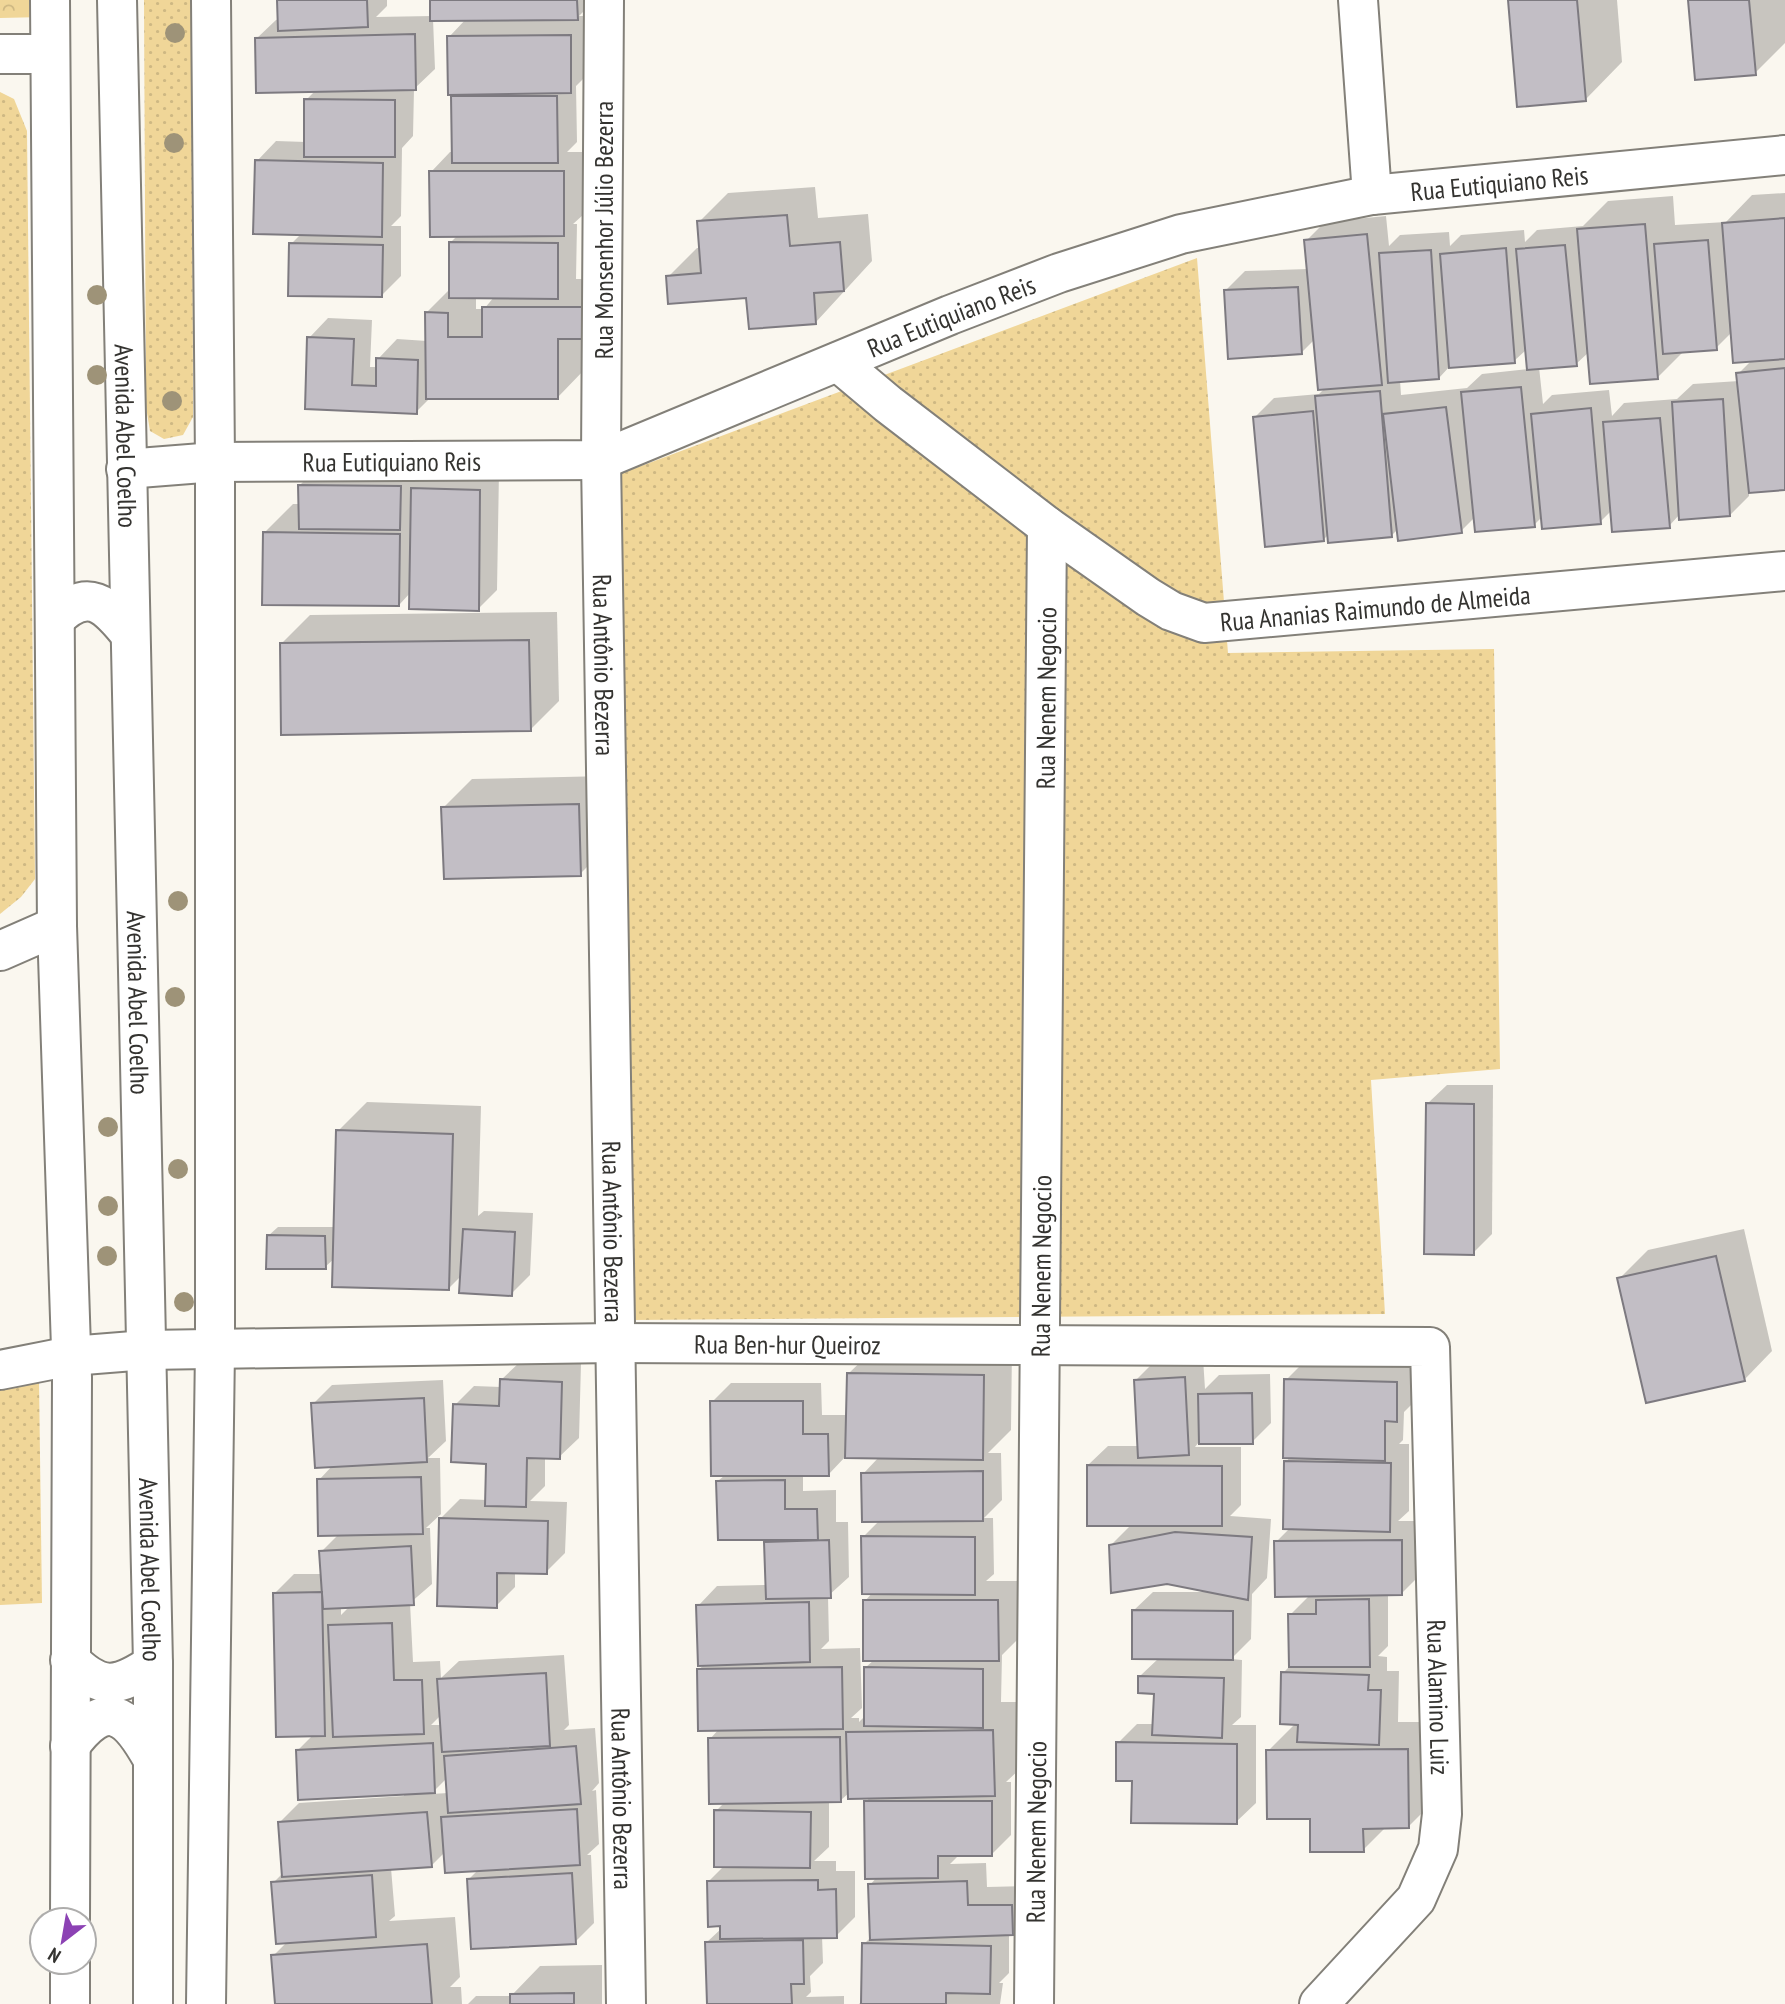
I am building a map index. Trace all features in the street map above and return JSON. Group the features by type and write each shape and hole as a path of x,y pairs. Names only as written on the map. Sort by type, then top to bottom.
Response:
{"street":[{"path":"50,0 57,926 71,1356 70,1906"},
{"name":"Avenida Abel Coelho","path":"117,0 153,1664 153,2004"},
{"path":"206,2004 215,1349 215,463 211,0"},
{"name":"Rua Monsenhor Júlio Bezerra","path":"601,460 604,0"},
{"path":"1358,0 1372,195"},
{"path":"0,54 50,54"},
{"name":"Rua Eutiquiano Reis","path":"126,469 215,463 601,460 950,315 1059,273 1181,234 1372,195 1785,155"},
{"name":"Rua Ananias Raimundo de Almeida","path":"838,362 888,404 1047,526 1148,597 1171,611 1204,623 1785,571"},
{"name":"Rua Antônio Bezerra","path":"601,460 626,2004"},
{"name":"Rua Nenem Negocio","path":"1034,2004 1047,526"},
{"path":"54,553 72,569 94,576 105,573 128,559"},
{"path":"55,619 69,605 89,600 112,611 130,634"},
{"path":"0,951 57,926"},
{"name":"Rua Ben-hur Queiroz","path":"0,1370 71,1356 146,1350 614,1343 1430,1347"},
{"name":"Rua Alamino Luiz","path":"1319,2004 1416,1899 1438,1849 1442,1814 1430,1347"},
{"path":"69,1660 85,1675 102,1683 127,1680 153,1664"},
{"path":"70,1746 85,1726 107,1716 120,1718 130,1725 138,1733 152,1758"},
{"path":"70,1976 70,2004"}],"green space":[{"path":"0,0 41,0 44,17 0,18"},
{"path":"144,0 192,0 193,417 183,435 164,439 150,431 146,407"},
{"path":"0,92 14,99 27,131 35,879 21,897 0,914"},
{"path":"1197,258 1228,653 1494,649 1500,1069 1371,1080 1385,1314 632,1320 617,475"},
{"path":"39,1380 42,1603 0,1605 0,1384"}],"building":[{"path":"277,0 367,0 368,27 278,31"},
{"path":"430,0 577,0 578,20 430,21"},
{"path":"1508,0 1577,0 1586,101 1517,107"},
{"path":"1688,0 1749,0 1756,75 1695,80"},
{"path":"415,34 416,90 256,93 255,38"},
{"path":"571,35 571,93 448,95 447,36"},
{"path":"451,96 557,96 558,163 452,163"},
{"path":"304,99 395,100 395,157 304,157"},
{"path":"255,160 383,163 382,237 253,234"},
{"path":"429,171 564,171 564,236 430,237"},
{"path":"787,215 790,246 840,242 844,291 814,293 816,324 749,329 746,298 668,304 666,276 701,273 697,221"},
{"path":"1785,218 1785,359 1733,363 1722,223"},
{"path":"1645,224 1658,379 1590,384 1577,229"},
{"path":"1367,234 1382,385 1318,390 1304,240"},
{"path":"1708,240 1717,350 1663,354 1654,244"},
{"path":"449,242 558,243 558,299 449,298"},
{"path":"289,243 383,245 382,297 288,296"},
{"path":"1565,245 1577,366 1527,370 1516,249"},
{"path":"1506,248 1515,363 1449,368 1440,254"},
{"path":"1431,250 1439,379 1388,383 1379,253"},
{"path":"1298,287 1302,354 1228,359 1224,290"},
{"path":"482,307 591,307 591,339 558,339 558,399 426,399 425,312 448,313 448,337 482,337"},
{"path":"307,337 354,339 352,385 376,386 376,358 418,360 417,414 305,409"},
{"path":"1785,368 1785,490 1749,493 1736,373"},
{"path":"1521,387 1535,527 1475,532 1461,392"},
{"path":"1380,391 1392,537 1328,543 1315,396"},
{"path":"1723,399 1730,516 1679,520 1672,402"},
{"path":"1446,407 1462,533 1398,541 1383,414"},
{"path":"1591,408 1601,524 1542,529 1531,414"},
{"path":"1313,411 1324,541 1265,547 1253,417"},
{"path":"1660,418 1670,528 1612,532 1603,422"},
{"path":"298,485 401,486 400,530 299,529"},
{"path":"411,488 480,490 479,611 409,609"},
{"path":"263,532 400,534 399,606 262,605"},
{"path":"529,640 531,731 281,735 280,643"},
{"path":"579,804 581,876 444,879 441,807"},
{"path":"1426,1103 1474,1104 1474,1255 1424,1254"},
{"path":"336,1130 453,1134 449,1290 332,1287"},
{"path":"463,1229 515,1232 512,1296 459,1293"},
{"path":"267,1235 325,1236 326,1269 266,1269"},
{"path":"1716,1256 1745,1381 1646,1403 1617,1278"},
{"path":"847,1373 984,1375 983,1460 845,1458"},
{"path":"1185,1377 1189,1455 1138,1458 1134,1380"},
{"path":"500,1379 562,1382 560,1459 527,1458 526,1507 485,1506 486,1464 451,1462 453,1404 499,1406"},
{"path":"1284,1379 1397,1382 1397,1422 1385,1421 1385,1461 1283,1458"},
{"path":"1252,1393 1253,1444 1199,1444 1198,1394"},
{"path":"424,1398 427,1462 315,1468 311,1403"},
{"path":"710,1401 803,1401 803,1434 828,1434 829,1476 711,1476"},
{"path":"1284,1461 1391,1463 1390,1532 1283,1529"},
{"path":"1087,1465 1222,1466 1222,1526 1087,1526"},
{"path":"983,1471 983,1521 862,1522 861,1473"},
{"path":"421,1477 423,1534 318,1536 317,1479"},
{"path":"785,1480 785,1509 817,1509 818,1540 718,1540 716,1481"},
{"path":"439,1518 548,1521 547,1574 497,1573 497,1608 437,1606"},
{"path":"1175,1532 1252,1537 1248,1600 1167,1584 1111,1593 1109,1545"},
{"path":"861,1536 975,1537 975,1595 862,1594"},
{"path":"829,1540 831,1598 766,1599 764,1542"},
{"path":"1402,1540 1402,1595 1275,1597 1274,1541"},
{"path":"411,1546 414,1605 323,1609 319,1551"},
{"path":"322,1592 325,1736 276,1737 273,1593"},
{"path":"1369,1599 1370,1667 1289,1667 1288,1614 1316,1614 1316,1600"},
{"path":"863,1600 998,1600 999,1661 863,1661"},
{"path":"809,1602 810,1662 698,1666 696,1605"},
{"path":"1132,1610 1233,1611 1233,1660 1132,1659"},
{"path":"392,1623 394,1680 422,1680 424,1734 333,1737 328,1625"},
{"path":"842,1667 843,1729 698,1731 697,1669"},
{"path":"864,1667 983,1669 983,1728 864,1726"},
{"path":"1281,1672 1369,1675 1368,1690 1381,1690 1379,1745 1297,1742 1298,1725 1280,1724"},
{"path":"546,1673 550,1746 442,1752 437,1679"},
{"path":"1138,1676 1224,1678 1222,1738 1152,1735 1154,1694 1138,1693"},
{"path":"993,1730 995,1796 848,1799 846,1732"},
{"path":"840,1737 841,1802 709,1804 708,1738"},
{"path":"1116,1742 1237,1744 1237,1824 1131,1823 1132,1781 1116,1781"},
{"path":"433,1743 435,1793 298,1800 296,1750"},
{"path":"576,1746 581,1804 448,1813 444,1756"},
{"path":"1408,1749 1409,1828 1363,1829 1364,1852 1310,1852 1310,1819 1267,1819 1266,1750"},
{"path":"864,1801 992,1801 992,1856 938,1856 938,1878 865,1879"},
{"path":"577,1809 580,1865 445,1873 441,1817"},
{"path":"714,1810 811,1812 810,1868 714,1867"},
{"path":"427,1812 432,1867 282,1877 278,1822"},
{"path":"572,1873 576,1944 471,1949 467,1879"},
{"path":"372,1875 376,1937 276,1944 271,1882"},
{"path":"818,1880 818,1890 836,1889 837,1938 720,1939 720,1926 708,1927 707,1881"},
{"path":"967,1881 968,1905 1012,1905 1013,1935 870,1940 868,1884"},
{"path":"803,1940 804,1984 791,1984 792,2004 707,2004 705,1942"},
{"path":"862,1943 991,1946 990,1994 946,1993 946,2004 861,2004"},
{"path":"427,1944 432,2004 275,2004 271,1955"},
{"path":"574,1993 574,2004 510,2004 510,1994"}]}
